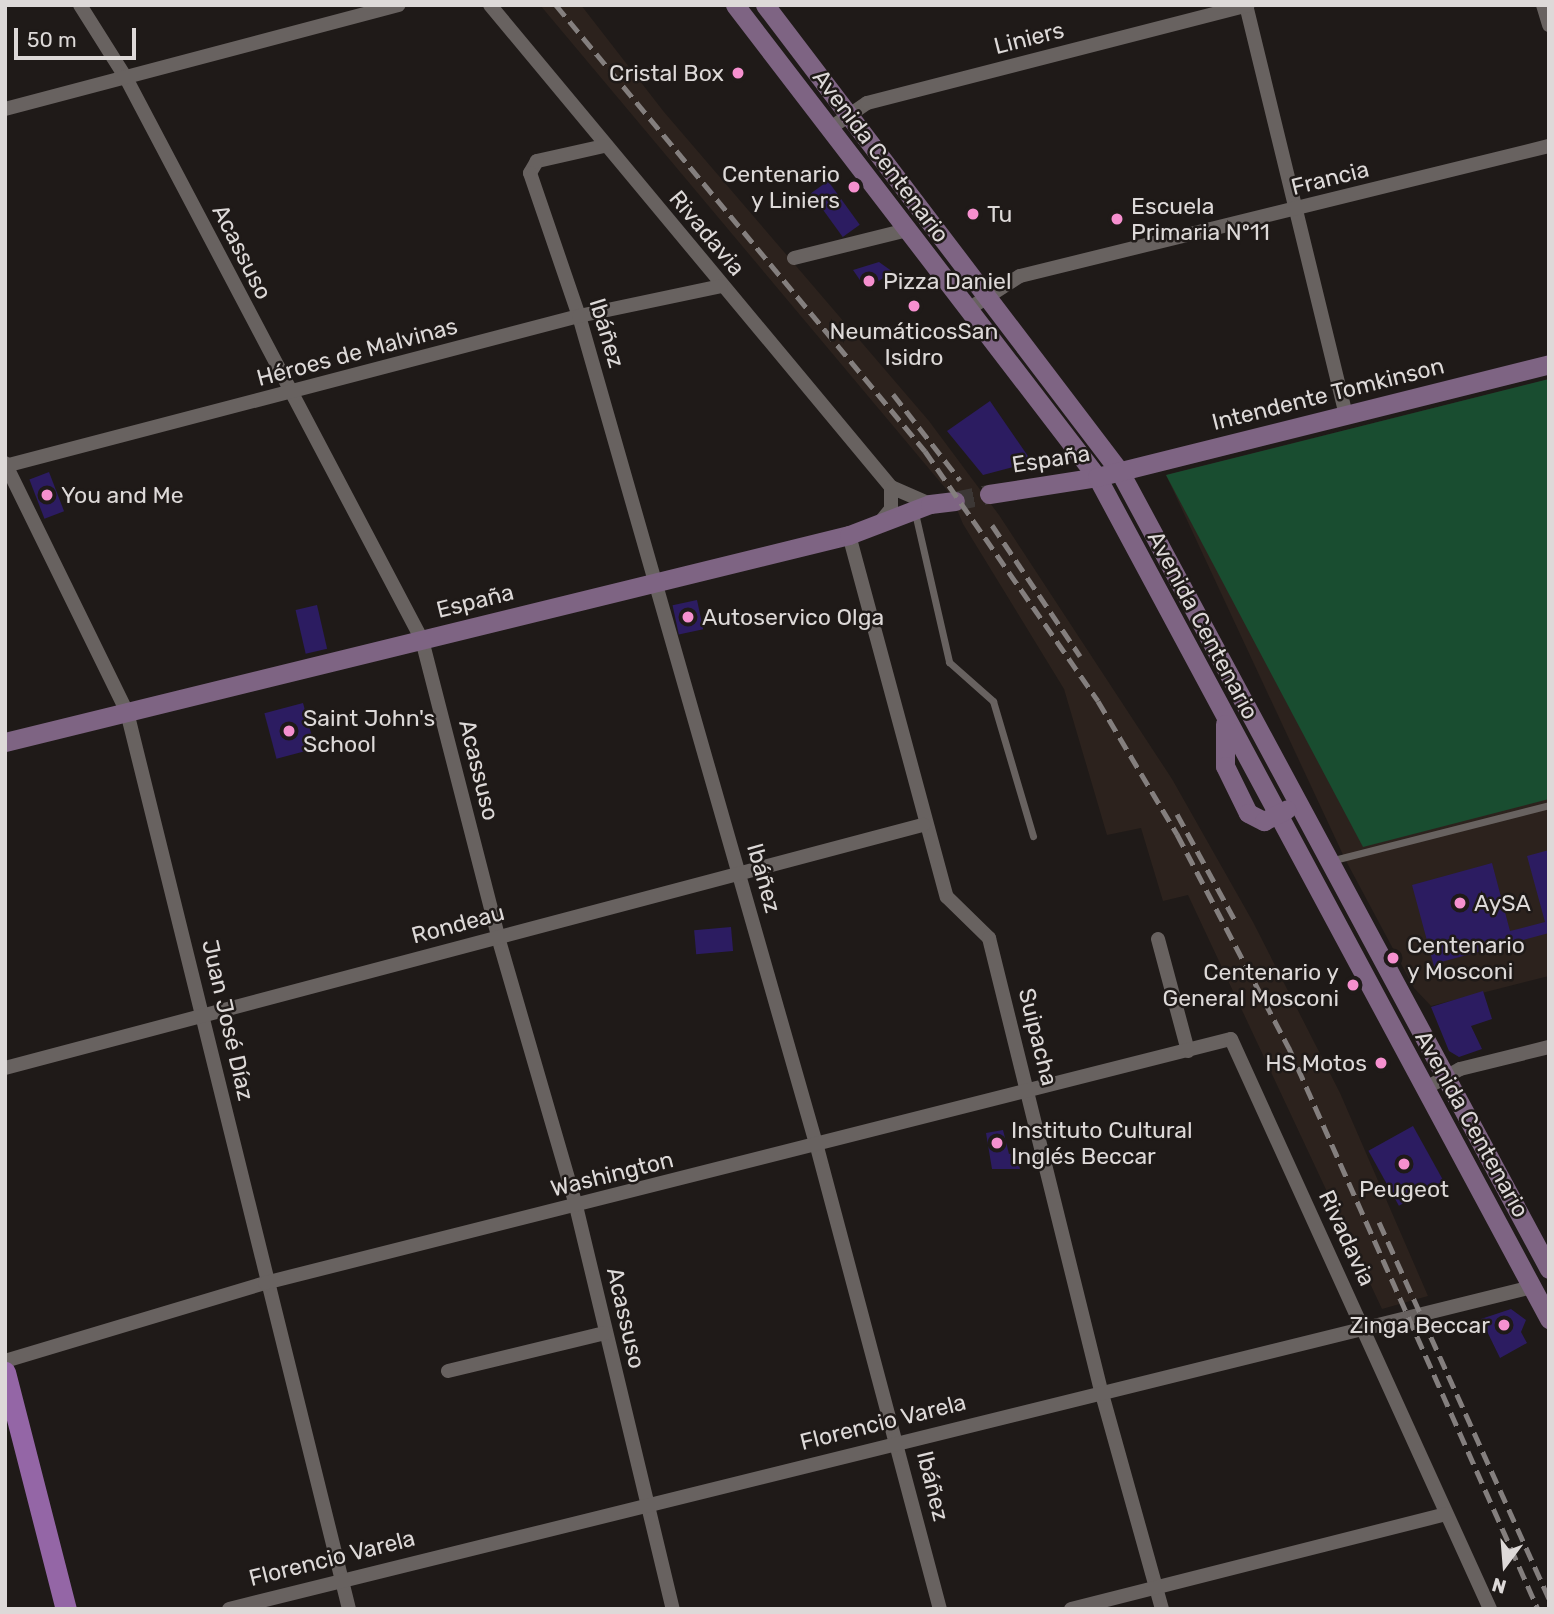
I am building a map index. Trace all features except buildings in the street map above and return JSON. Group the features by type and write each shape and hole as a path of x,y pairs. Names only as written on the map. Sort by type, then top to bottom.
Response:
{"main road":[{"name":"Avenida Centenario","path":"735,5 1097,477 1225,719 1225,766 1248,813 1264,821 1275,815 1424,1089 1541,1285 1549,1319"},
{"name":"Avenida Centenario","path":"765,5 1119,472 1549,1269"},
{"name":"Intendente Tomkinson","path":"1119,472 1549,364"},
{"name":"España","path":"989,494 1119,472"},
{"name":"España","path":"5,742 849,535 883,520 955,501"},
{"path":"1275,815 1298,804"},
{"path":"5,1372 66,1609"}],"street":[{"name":"Acassuso","path":"80,5 126,78 290,395 422,640 498,937 576,1206 673,1609"},
{"path":"5,109 399,5"},
{"name":"Rivadavia","path":"490,5 604,146 891,487 923,508"},
{"path":"1247,5 1346,415"},
{"name":"Liniers","path":"829,129 847,114 867,103 1247,5"},
{"path":"1544,5 1549,25"},
{"name":"Ibáñez","path":"604,146 532,165 579,316 817,1147 898,1443 940,1609"},
{"name":"Francia","path":"967,310 1020,276 1549,146"},
{"path":"794,258 907,230"},
{"name":"Héroes de Malvinas","path":"6,465 290,395 579,316 721,286"},
{"name":"Juan José Díaz","path":"6,465 127,712 205,1016 265,1283 349,1609"},
{"path":"883,520 891,509 891,487"},
{"name":"Suipacha","path":"849,535 923,825 947,897 989,938 1102,1394 1162,1609"},
{"name":"Rondeau","path":"5,1068 923,825"},
{"path":"1158,939 1188,1051"},
{"name":"Rivadavia","path":"1231,1039 1490,1609"},
{"name":"Washington","path":"5,1361 265,1283 1029,1094 1231,1039"},
{"path":"1424,1089 1444,1077 1549,1047"},
{"name":"Florencio Varela","path":"229,1609 1541,1285"},
{"path":"448,1371 605,1333"},
{"path":"1071,1609 1446,1514"}],"lane":[{"path":"923,508 949,662 993,701 1033,836"},
{"path":"1329,862 1549,805"}],"shaded area":[{"path":"540,5 581,5 664,112 929,421 999,515 1172,779 1253,922 1340,1093 1428,1296 1382,1309 1188,895 1163,901 1141,828 1107,835 1064,689 963,524 951,495"},
{"name":"AySA","path":"1549,379 1549,976 1431,1006 1414,988 1345,859 1166,475"}],"green space":[{"name":"AySA","path":"1549,379 1549,799 1363,847 1166,475"}],"tunnel":[{"path":"955,501 989,494"}],"railway":[{"path":"556,5 925,451 1098,701 1177,834 1289,1048 1538,1609"},
{"path":"893,394 960,480"},
{"path":"992,525 1080,656"},
{"path":"1177,814 1236,922"},
{"path":"1379,1222 1549,1598"}],"place":[{"name":"Cristal Box","path":"738,73"},
{"name":"Centenario y Liniers","path":"854,187"},
{"name":"Tu","path":"973,214"},
{"name":"Escuela Primaria Nº11","path":"1117,219"},
{"name":"Pizza Daniel","path":"869,281"},
{"name":"NeumáticosSan Isidro","path":"914,306"},
{"name":"You and Me","path":"47,495"},
{"name":"Autoservico Olga","path":"688,617"},
{"name":"Saint John's School","path":"289,731"},
{"name":"AySA","path":"1460,903"},
{"name":"Centenario y Mosconi","path":"1393,958"},
{"name":"Centenario y General Mosconi","path":"1353,985"},
{"name":"HS Motos","path":"1381,1063"},
{"name":"Instituto Cultural Inglés Beccar","path":"997,1143"},
{"name":"Peugeot","path":"1404,1164"},
{"name":"Zinga Beccar","path":"1504,1325"}]}
